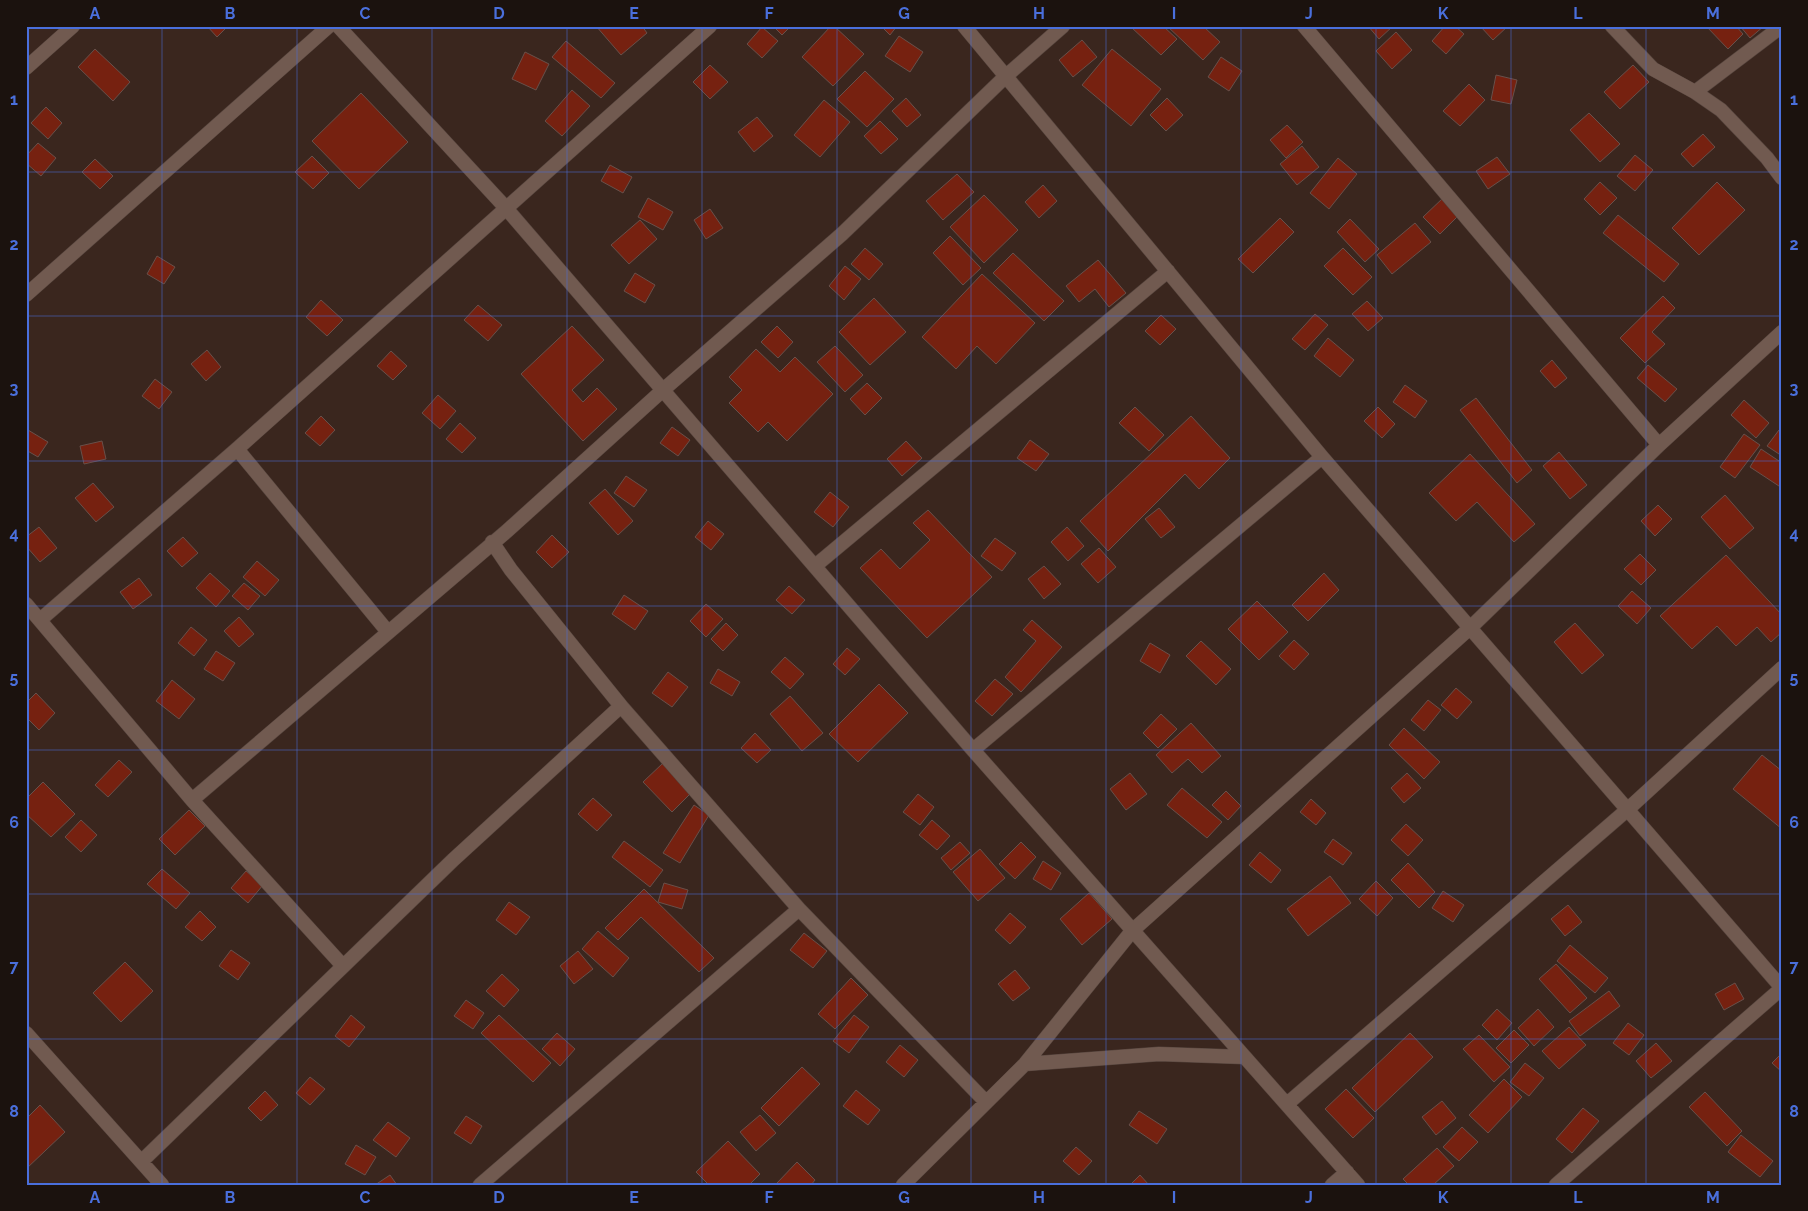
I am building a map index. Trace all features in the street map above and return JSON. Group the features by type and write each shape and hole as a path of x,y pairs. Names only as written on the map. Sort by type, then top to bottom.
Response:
{"street":[{"path":"26,68 73,26"},
{"path":"26,295 329,26"},
{"path":"338,26 505,207 973,750 1358,1185"},
{"path":"40,620 237,449 505,207 710,26"},
{"path":"964,26 1322,457 1782,988 1556,1185"},
{"path":"192,800 492,542 662,390 842,234 1006,76 1063,26"},
{"path":"1304,26 1659,445"},
{"path":"1612,26 1653,69 1696,92 1721,110 1767,158 1782,178"},
{"path":"1696,92 1782,26"},
{"path":"815,566 1168,271"},
{"path":"903,1185 985,1101 1025,1064 1132,931 1470,628 1659,445 1782,332"},
{"path":"237,449 388,632"},
{"path":"973,750 1322,457"},
{"path":"492,542 511,570 621,706 799,909 985,1101"},
{"path":"26,604 192,800 343,966"},
{"path":"1287,1104 1627,810 1782,668"},
{"path":"142,1161 453,860 621,706"},
{"path":"480,1185 518,1150 799,909"},
{"path":"26,1033 162,1185"},
{"path":"1025,1064 1159,1054 1244,1057"},
{"path":"1332,1185 1347,1172"}],"building":[{"path":"207,26 228,26 217,37"},
{"path":"596,26 642,26 647,33 621,55"},
{"path":"773,26 791,26 782,35"},
{"path":"831,26 834,26 864,54 833,86 802,57"},
{"path":"881,26 897,26 890,35"},
{"path":"1163,26 1177,39 1161,55 1131,27"},
{"path":"1167,26 1203,26 1220,42 1203,60"},
{"path":"1368,26 1393,26 1379,39"},
{"path":"1445,26 1455,26 1464,34 1446,54 1432,41"},
{"path":"1480,26 1508,26 1493,40"},
{"path":"1706,26 1736,26 1743,34 1728,49"},
{"path":"1740,26 1764,26 1750,38"},
{"path":"762,27 778,41 762,58 747,44"},
{"path":"1396,32 1412,50 1392,69 1376,51"},
{"path":"899,36 923,52 910,72 885,56"},
{"path":"1082,40 1097,57 1073,77 1059,60"},
{"path":"566,41 615,83 601,98 552,57"},
{"path":"95,49 130,82 113,101 78,67"},
{"path":"1112,49 1161,89 1131,126 1082,85"},
{"path":"525,52 549,64 536,90 512,79"},
{"path":"1221,57 1242,71 1229,91 1208,77"},
{"path":"710,65 728,82 710,99 693,82"},
{"path":"1633,65 1649,82 1620,109 1604,92"},
{"path":"865,71 894,99 867,127 837,99"},
{"path":"1496,75 1517,80 1511,104 1491,100"},
{"path":"1469,84 1485,100 1460,126 1443,111"},
{"path":"572,90 590,106 562,136 545,121"},
{"path":"361,93 408,142 359,189 312,141"},
{"path":"906,98 921,115 907,127 892,111"},
{"path":"1167,98 1183,115 1166,131 1150,115"},
{"path":"824,100 850,122 820,157 794,135"},
{"path":"46,107 62,123 48,139 31,123"},
{"path":"1589,113 1620,144 1600,162 1570,130"},
{"path":"757,117 773,136 754,152 738,132"},
{"path":"880,121 898,139 881,154 864,136"},
{"path":"1287,125 1303,142 1286,158 1270,140"},
{"path":"1703,134 1715,147 1693,167 1681,154"},
{"path":"38,143 56,158 41,176 26,163 26,156"},
{"path":"1302,146 1319,167 1297,185 1280,164"},
{"path":"1635,155 1653,170 1635,191 1617,176"},
{"path":"312,156 329,173 313,189 295,172"},
{"path":"1497,157 1510,174 1488,189 1476,171"},
{"path":"1338,158 1357,174 1329,209 1310,193"},
{"path":"95,159 113,176 100,189 82,172"},
{"path":"610,165 632,177 623,193 601,181"},
{"path":"957,174 974,192 943,220 926,201"},
{"path":"1600,182 1617,198 1600,215 1584,199"},
{"path":"1717,182 1745,210 1699,255 1672,228"},
{"path":"1043,185 1057,201 1039,218 1025,202"},
{"path":"984,195 1018,230 984,263 950,227"},
{"path":"1444,197 1460,214 1440,234 1423,217"},
{"path":"648,198 673,212 663,230 638,217"},
{"path":"710,209 723,228 706,239 694,220"},
{"path":"1618,215 1679,264 1664,282 1603,233"},
{"path":"1280,218 1294,232 1253,273 1238,259"},
{"path":"1350,219 1379,249 1365,262 1337,232"},
{"path":"640,220 657,239 629,264 611,245"},
{"path":"1415,223 1431,242 1392,274 1377,255"},
{"path":"950,236 981,268 963,285 933,253"},
{"path":"865,248 883,264 869,280 851,264"},
{"path":"1343,248 1372,277 1353,295 1324,266"},
{"path":"1013,253 1064,301 1044,321 993,273"},
{"path":"157,256 175,267 164,284 147,274"},
{"path":"1098,260 1126,293 1109,307 1095,289 1079,302 1066,286"},
{"path":"845,266 861,279 844,300 829,286"},
{"path":"635,273 655,285 645,303 624,291"},
{"path":"982,274 1035,323 996,364 977,346 956,369 922,337"},
{"path":"1663,296 1675,308 1652,332 1665,344 1645,363 1620,338"},
{"path":"874,298 906,332 870,365 839,332"},
{"path":"321,300 343,320 327,336 306,317"},
{"path":"1367,301 1383,318 1368,331 1352,314"},
{"path":"478,305 502,325 488,341 464,320"},
{"path":"1315,314 1328,325 1305,350 1292,339"},
{"path":"1161,315 1176,329 1160,345 1145,331"},
{"path":"572,326 604,360 572,390 583,402 597,388 617,409 583,441 521,374"},
{"path":"777,326 793,342 778,358 761,342"},
{"path":"1328,338 1354,360 1340,377 1314,356"},
{"path":"835,346 863,375 845,392 817,362"},
{"path":"756,349 780,372 795,357 833,394 787,441 768,422 758,432 729,403 742,390 729,377"},
{"path":"207,350 221,367 206,381 191,364"},
{"path":"391,351 407,366 393,380 377,366"},
{"path":"1552,360 1567,378 1555,388 1540,371"},
{"path":"1648,365 1677,389 1665,402 1637,378"},
{"path":"155,379 172,392 159,409 142,396"},
{"path":"867,383 882,398 865,415 850,399"},
{"path":"1405,385 1427,401 1415,418 1393,402"},
{"path":"438,395 456,411 440,429 422,413"},
{"path":"1476,398 1532,470 1517,483 1460,410"},
{"path":"1744,400 1769,423 1756,438 1731,415"},
{"path":"1135,407 1164,435 1149,451 1119,423"},
{"path":"1378,407 1395,424 1382,438 1364,421"},
{"path":"321,416 335,430 320,446 305,433"},
{"path":"1191,416 1230,458 1199,489 1185,474 1108,551 1080,521"},
{"path":"460,423 476,438 462,453 446,439"},
{"path":"672,427 690,440 678,456 660,443"},
{"path":"28,430 48,442 38,457 26,450"},
{"path":"1779,430 1782,432 1782,456 1767,446"},
{"path":"1744,434 1760,445 1735,478 1720,467"},
{"path":"1030,440 1049,454 1036,471 1017,458"},
{"path":"102,441 106,459 84,464 80,446"},
{"path":"906,441 922,458 902,476 887,459"},
{"path":"1761,449 1782,463 1782,488 1750,467"},
{"path":"1559,452 1587,485 1570,499 1543,466"},
{"path":"1470,454 1535,524 1514,542 1477,502 1456,521 1429,493"},
{"path":"626,476 647,490 634,507 614,493"},
{"path":"93,483 114,507 96,522 75,498"},
{"path":"605,489 633,521 618,535 589,503"},
{"path":"830,492 849,507 833,527 814,512"},
{"path":"1725,495 1754,528 1730,549 1701,517"},
{"path":"1658,505 1672,519 1655,536 1641,521"},
{"path":"1159,508 1175,527 1161,538 1145,519"},
{"path":"928,510 992,577 927,638 860,568 881,549 900,569 930,540 913,523"},
{"path":"708,521 724,534 711,550 695,537"},
{"path":"39,527 57,548 40,562 26,546 26,537"},
{"path":"1067,527 1084,546 1068,561 1051,542"},
{"path":"552,535 569,552 552,568 536,552"},
{"path":"183,537 198,553 182,567 167,551"},
{"path":"995,538 1016,553 1002,571 981,556"},
{"path":"1099,548 1116,567 1098,583 1081,564"},
{"path":"1640,554 1656,570 1641,585 1624,569"},
{"path":"1726,555 1782,615 1782,632 1771,642 1757,627 1736,646 1717,626 1692,649 1660,616"},
{"path":"257,561 279,580 265,596 243,577"},
{"path":"1044,566 1061,584 1044,599 1028,579"},
{"path":"210,573 230,591 216,607 196,588"},
{"path":"1324,573 1339,590 1308,621 1292,605"},
{"path":"139,578 152,595 133,609 120,592"},
{"path":"244,583 260,596 248,610 232,596"},
{"path":"789,586 805,600 792,614 776,600"},
{"path":"1632,591 1651,608 1637,624 1618,606"},
{"path":"624,595 648,611 635,630 612,614"},
{"path":"1257,601 1288,632 1259,660 1228,629"},
{"path":"706,604 723,619 706,637 690,621"},
{"path":"239,617 254,634 239,647 224,631"},
{"path":"1032,620 1062,647 1021,692 1005,677 1036,641 1023,630"},
{"path":"726,623 738,635 723,651 711,639"},
{"path":"1575,623 1604,655 1582,674 1554,642"},
{"path":"191,627 207,640 194,656 178,643"},
{"path":"1294,640 1309,654 1294,670 1279,656"},
{"path":"1201,641 1231,669 1216,685 1186,656"},
{"path":"1150,643 1170,655 1160,673 1140,661"},
{"path":"847,648 860,659 845,675 833,664"},
{"path":"216,651 235,663 223,681 204,669"},
{"path":"785,657 804,674 790,689 771,672"},
{"path":"718,669 740,682 732,696 710,683"},
{"path":"668,672 688,687 672,707 652,693"},
{"path":"995,679 1013,694 992,716 975,701"},
{"path":"172,680 195,699 179,719 156,701"},
{"path":"879,684 908,713 858,762 829,734"},
{"path":"1456,688 1472,702 1457,719 1441,705"},
{"path":"36,693 55,713 39,730 26,717 26,703"},
{"path":"790,696 823,733 802,751 770,714"},
{"path":"1428,700 1441,710 1424,731 1411,720"},
{"path":"1161,714 1177,729 1158,748 1143,733"},
{"path":"1191,723 1221,756 1202,773 1188,759 1172,773 1156,755"},
{"path":"1404,728 1440,762 1424,779 1389,745"},
{"path":"755,733 771,750 757,763 741,748"},
{"path":"1762,755 1782,771 1782,829 1733,789"},
{"path":"119,760 132,772 108,797 95,785"},
{"path":"663,763 692,792 672,812 643,782"},
{"path":"1130,773 1147,794 1126,810 1110,789"},
{"path":"1407,773 1421,788 1404,803 1391,788"},
{"path":"43,782 75,814 51,837 26,814 26,799"},
{"path":"1182,788 1222,822 1207,838 1167,805"},
{"path":"1226,791 1241,806 1228,820 1212,805"},
{"path":"918,794 934,807 920,825 903,812"},
{"path":"593,798 612,815 597,831 578,814"},
{"path":"1311,799 1326,813 1316,825 1300,812"},
{"path":"694,805 709,815 680,863 663,853"},
{"path":"189,810 205,826 175,855 159,839"},
{"path":"81,820 97,835 81,852 65,837"},
{"path":"932,820 950,836 937,850 919,835"},
{"path":"1406,824 1423,840 1408,856 1391,840"},
{"path":"1333,839 1352,853 1343,865 1324,852"},
{"path":"624,841 663,870 650,887 612,857"},
{"path":"960,842 970,853 951,870 941,858"},
{"path":"1021,842 1036,857 1015,879 999,864"},
{"path":"980,849 1005,878 978,901 953,872"},
{"path":"1260,852 1281,870 1271,883 1249,865"},
{"path":"1043,861 1061,873 1051,890 1033,879"},
{"path":"1408,863 1435,892 1419,908 1391,880"},
{"path":"162,869 190,893 176,909 147,884"},
{"path":"246,871 263,885 248,903 231,888"},
{"path":"1330,876 1351,903 1308,936 1287,909"},
{"path":"1376,881 1393,898 1377,916 1359,899"},
{"path":"664,883 688,890 682,909 658,902"},
{"path":"644,889 714,958 699,972 641,917 618,940 605,928"},
{"path":"1443,891 1464,905 1453,922 1432,908"},
{"path":"1089,893 1112,919 1082,945 1060,919"},
{"path":"509,902 530,917 516,935 496,920"},
{"path":"1568,905 1582,922 1565,936 1551,919"},
{"path":"200,911 216,927 202,941 185,927"},
{"path":"1010,913 1026,927 1010,944 995,930"},
{"path":"598,931 629,958 613,977 582,949"},
{"path":"804,933 827,951 813,968 790,950"},
{"path":"1570,945 1608,978 1595,993 1557,961"},
{"path":"231,950 250,963 238,980 219,966"},
{"path":"578,951 593,969 574,984 560,966"},
{"path":"125,962 153,991 121,1022 93,993"},
{"path":"1556,964 1587,998 1570,1013 1539,979"},
{"path":"1015,970 1030,988 1013,1001 998,984"},
{"path":"502,974 519,990 504,1007 486,991"},
{"path":"851,978 868,995 835,1029 818,1014"},
{"path":"1735,983 1744,999 1724,1010 1715,994"},
{"path":"1609,991 1620,1006 1580,1036 1569,1021"},
{"path":"466,1000 484,1013 473,1029 454,1016"},
{"path":"1497,1009 1512,1023 1497,1040 1482,1025"},
{"path":"1538,1009 1554,1027 1534,1046 1518,1028"},
{"path":"351,1015 365,1027 349,1047 335,1036"},
{"path":"499,1015 551,1063 533,1082 481,1033"},
{"path":"854,1015 869,1027 849,1053 833,1041"},
{"path":"1628,1023 1644,1035 1629,1055 1613,1043"},
{"path":"1569,1027 1586,1045 1559,1069 1542,1051"},
{"path":"1514,1030 1529,1045 1511,1063 1496,1048"},
{"path":"557,1033 575,1049 560,1066 542,1049"},
{"path":"1410,1033 1433,1057 1375,1112 1352,1088"},
{"path":"1479,1035 1510,1067 1494,1082 1463,1049"},
{"path":"1656,1043 1672,1061 1651,1078 1636,1061"},
{"path":"900,1045 918,1060 904,1077 886,1062"},
{"path":"1782,1053 1782,1072 1772,1063"},
{"path":"1525,1063 1544,1078 1529,1096 1510,1082"},
{"path":"802,1067 820,1084 779,1126 761,1108"},
{"path":"310,1077 325,1089 310,1105 296,1093"},
{"path":"1504,1079 1522,1097 1488,1133 1469,1115"},
{"path":"1346,1089 1374,1118 1353,1138 1325,1109"},
{"path":"856,1090 880,1110 868,1125 843,1106"},
{"path":"265,1091 278,1105 261,1121 248,1108"},
{"path":"1705,1092 1742,1131 1727,1146 1689,1107"},
{"path":"1442,1101 1456,1118 1436,1135 1422,1117"},
{"path":"40,1105 65,1132 26,1169 26,1119"},
{"path":"1583,1108 1599,1121 1572,1153 1556,1139"},
{"path":"1139,1111 1167,1129 1157,1144 1129,1125"},
{"path":"760,1115 776,1133 756,1151 740,1132"},
{"path":"466,1116 482,1126 471,1144 454,1133"},
{"path":"388,1122 410,1138 396,1157 373,1140"},
{"path":"1462,1127 1478,1142 1459,1161 1443,1147"},
{"path":"1741,1135 1773,1161 1760,1177 1728,1152"},
{"path":"728,1141 760,1174 749,1185 709,1185 696,1172"},
{"path":"356,1145 376,1157 365,1175 345,1164"},
{"path":"1076,1147 1092,1161 1079,1175 1063,1161"},
{"path":"1437,1148 1454,1166 1433,1185 1409,1185 1403,1179"},
{"path":"797,1162 815,1180 811,1185 779,1185 777,1183"},
{"path":"390,1175 397,1185 375,1185"},
{"path":"1140,1175 1149,1185 1130,1185"}]}
